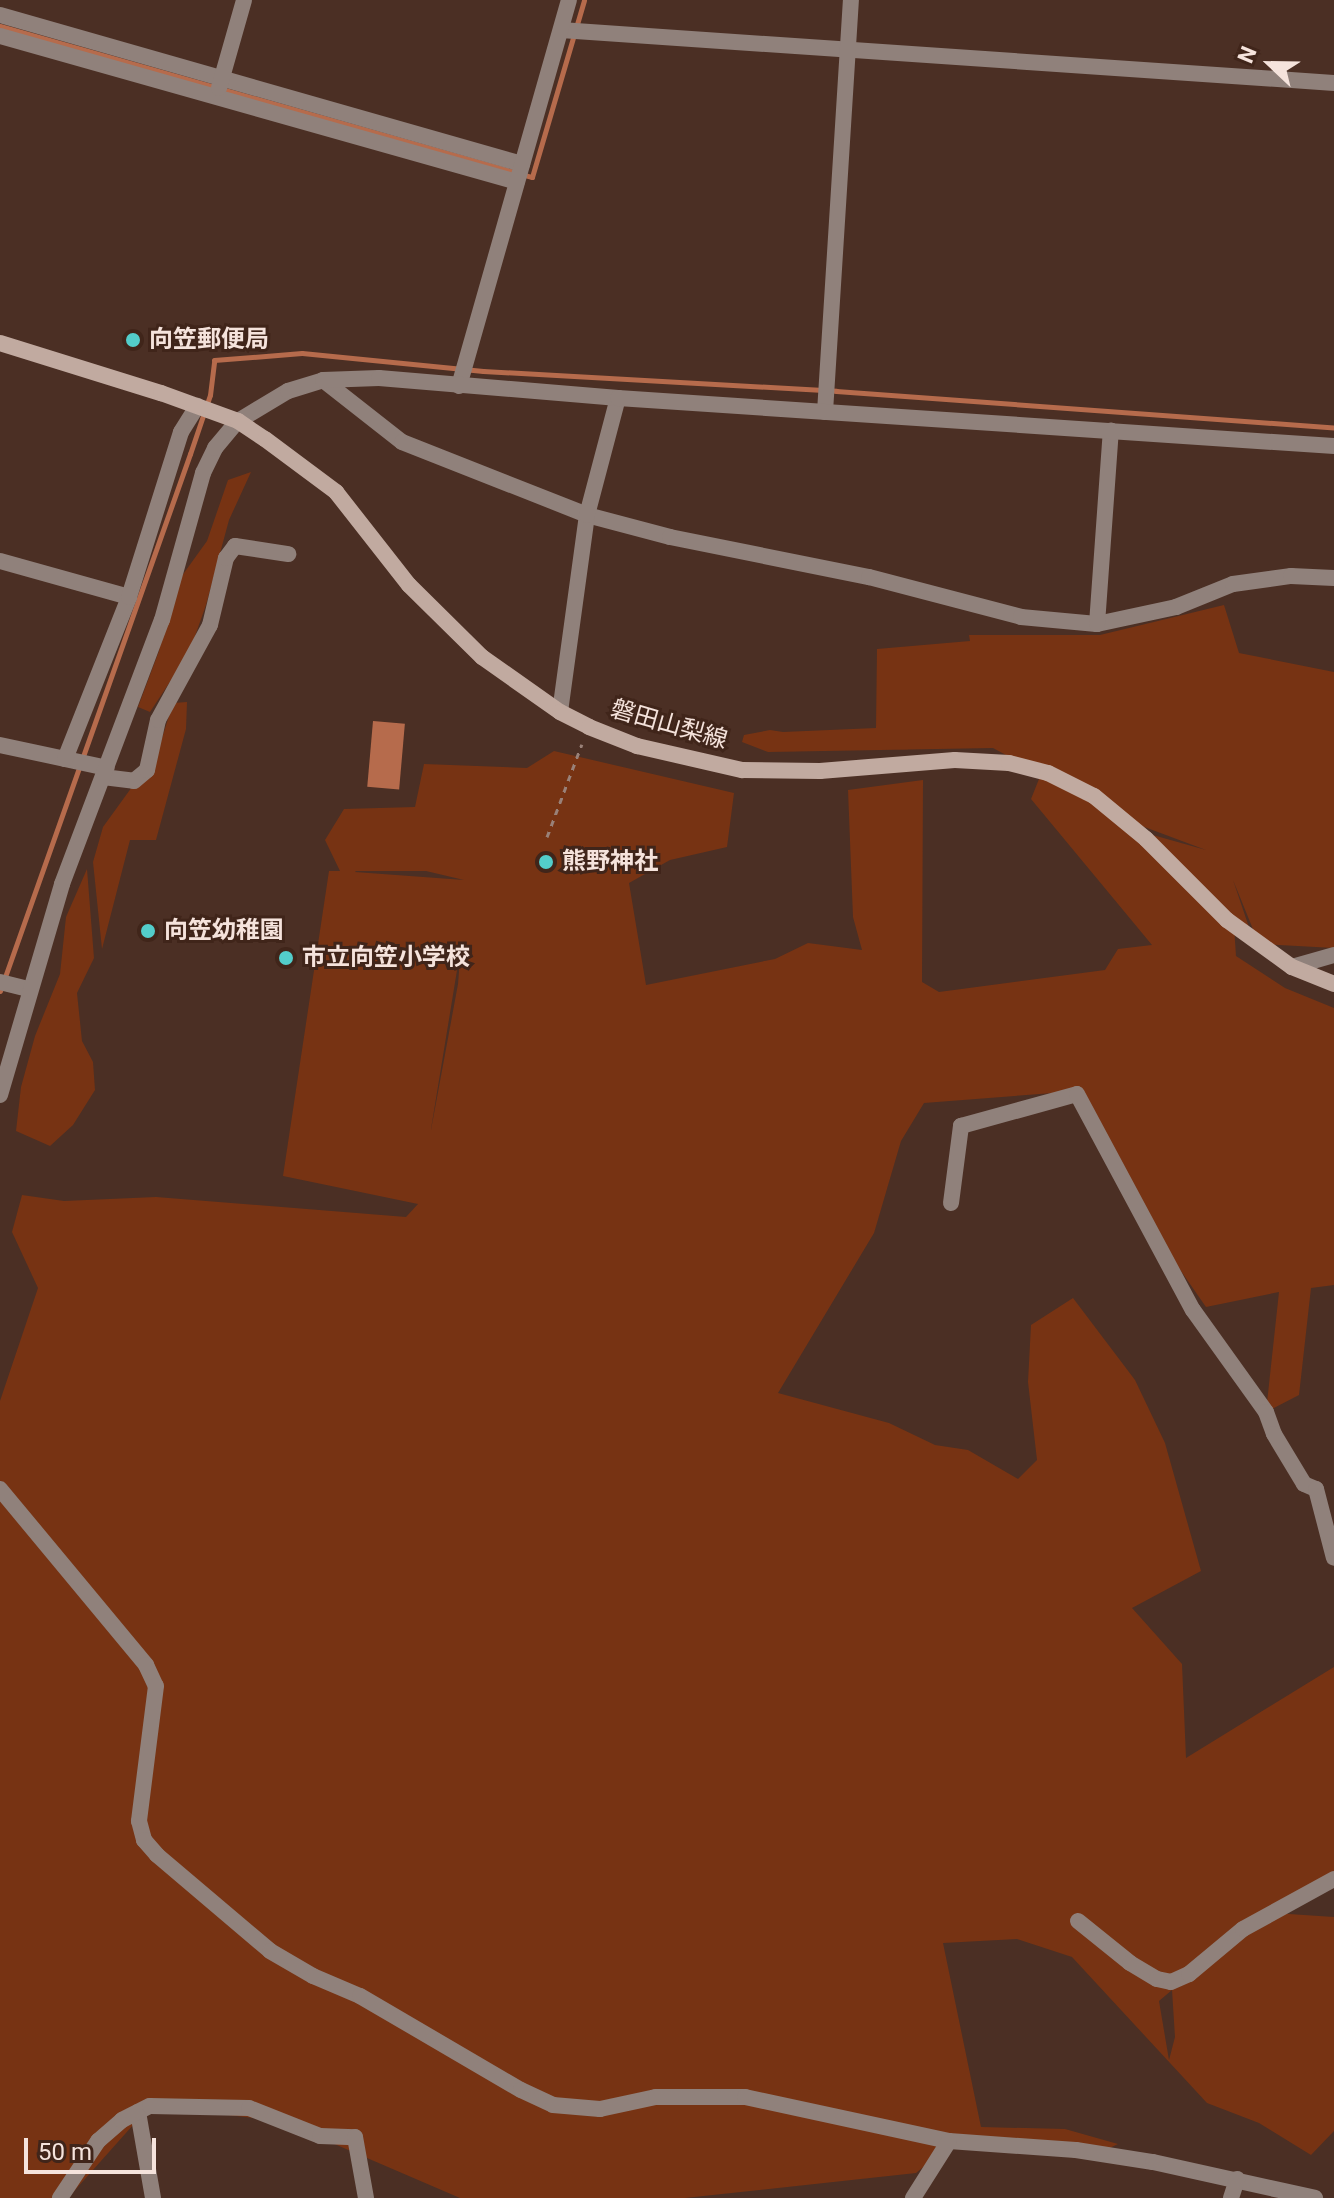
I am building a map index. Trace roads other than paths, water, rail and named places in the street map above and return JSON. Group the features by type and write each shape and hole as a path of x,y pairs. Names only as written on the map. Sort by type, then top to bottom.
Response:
{"main road":[{"name":"磐田山梨線","path":"0,343 87,368 238,421 336,492 409,585 482,657 560,712 589,727 637,746 742,770 820,771 955,760 1009,763 1048,773 1094,796 1146,839 1227,920 1292,967 1334,984"}],"street":[{"path":"216,97 244,0"},
{"path":"459,386 569,0"},
{"path":"825,412 851,0"},
{"path":"0,15 522,164"},
{"path":"561,30 1334,83"},
{"path":"0,36 517,182"},
{"path":"0,1095 62,884 162,620 203,473 215,448 238,421 288,391 323,380 379,378 618,398 1334,446"},
{"path":"323,380 402,442 587,515 670,537 869,577 1021,617 1097,624 1176,607 1233,584 1291,576 1334,578"},
{"path":"560,712 587,515 618,398"},
{"path":"65,759 129,597 181,432 197,406"},
{"path":"1097,624 1111,431"},
{"path":"0,745 65,759 134,781 147,770 158,720 210,625 226,558 235,546 288,554"},
{"path":"0,561 129,597"},
{"path":"1292,967 1334,955"},
{"path":"0,982 29,989"},
{"path":"951,1203 961,1126 1077,1094 1193,1310 1266,1412 1274,1434 1304,1484 1316,1489 1334,1558"},
{"path":"0,1489 146,1665 156,1686 139,1821 144,1840 270,1951 313,1976 360,1996 521,2090 553,2105 600,2109 656,2097 698,2094 745,2097 949,2141 1076,2150 1237,2179 1315,2198"},
{"path":"1078,1921 1130,1963 1157,1979 1171,1982 1189,1974 1243,1929 1334,1879"},
{"path":"60,2198 98,2141 122,2120 150,2106 249,2108 320,2136 355,2137 366,2198"},
{"path":"138,2112 153,2198"},
{"path":"913,2198 949,2141"},
{"path":"1231,2198 1237,2179"}],"waterway":[{"path":"0,26 532,177 584,0"},
{"path":"0,991 190,454 210,395 214,360 302,353 483,371 836,391 1334,428"}],"place":[{"name":"向笠郵便局","path":"133,340"},
{"name":"熊野神社","path":"546,862"},
{"name":"向笠幼稚園","path":"148,931"},
{"name":"市立向笠小学校","path":"286,958"}]}
